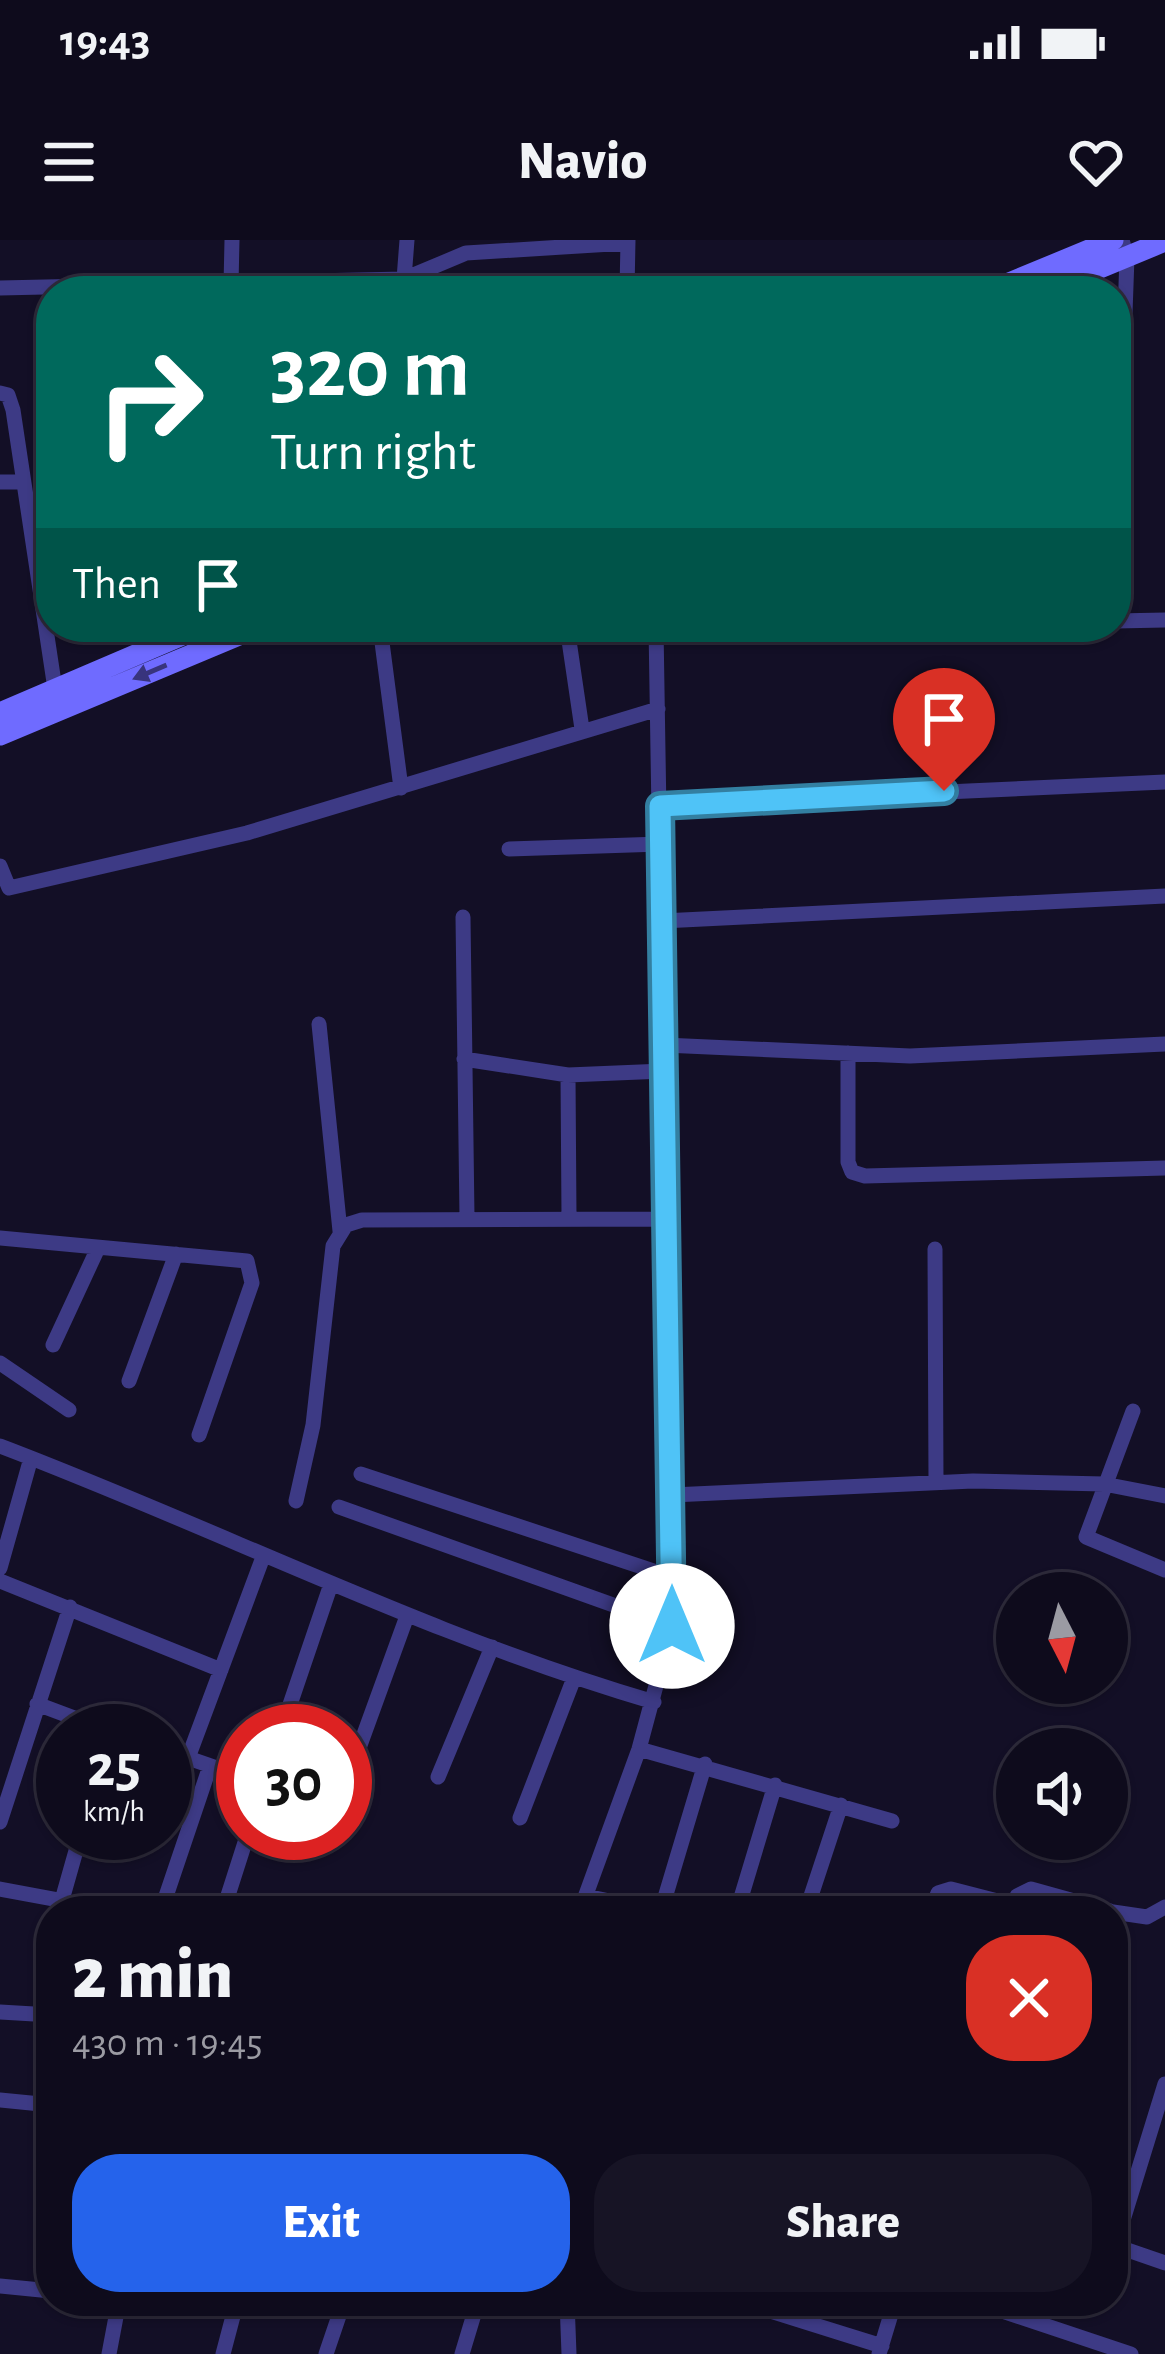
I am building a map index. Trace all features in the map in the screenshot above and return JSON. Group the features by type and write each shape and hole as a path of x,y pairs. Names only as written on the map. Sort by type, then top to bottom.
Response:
{"main road":[{"path":"1034,276 1121,246 1165,242"},
{"path":"1070,276 1121,246"},
{"path":"0,713 166,642"},
{"path":"0,735 222,642"}],"street":[{"path":"232,240 232,276"},
{"path":"404,276 407,240"},
{"path":"411,276 466,253 628,242 627,276"},
{"path":"1121,246 1121,276"},
{"path":"0,288 36,288"},
{"path":"0,393 8,395 13,410 36,570"},
{"path":"0,482 22,482"},
{"path":"1131,621 1165,620"},
{"path":"48,642 55,689"},
{"path":"382,642 401,788"},
{"path":"569,642 582,729"},
{"path":"586,1896 654,1702 672,1626 656,642"},
{"path":"0,866 4,885 21,888 247,833 658,709"},
{"path":"660,806 1165,782"},
{"path":"509,849 661,844"},
{"path":"662,921 1165,896"},
{"path":"463,917 466,1217"},
{"path":"296,1501 310,1446 333,1246 340,1232 319,1024"},
{"path":"664,1045 952,1055 1165,1044"},
{"path":"848,1053 848,1162 865,1176 1165,1168"},
{"path":"464,1059 568,1075 664,1071"},
{"path":"568,1075 569,1217"},
{"path":"340,1232 362,1220 669,1220"},
{"path":"0,1238 240,1258 254,1274 199,1435"},
{"path":"53,1345 98,1248"},
{"path":"935,1249 936,1482"},
{"path":"129,1381 176,1254"},
{"path":"0,1363 69,1410"},
{"path":"1133,1411 1086,1538 1165,1570"},
{"path":"0,1446 330,1587 574,1678 654,1702"},
{"path":"0,1568 32,1458"},
{"path":"361,1474 672,1576"},
{"path":"672,1495 936,1482 1104,1484 1165,1496"},
{"path":"339,1507 672,1626"},
{"path":"192,1747 262,1556"},
{"path":"0,1581 220,1670"},
{"path":"290,1704 330,1587"},
{"path":"37,1704 70,1607"},
{"path":"372,1711 406,1616"},
{"path":"438,1777 492,1647"},
{"path":"520,1818 574,1678"},
{"path":"0,1822 36,1707"},
{"path":"639,1749 705,1764 892,1821"},
{"path":"192,1759 216,1768"},
{"path":"663,1896 705,1764"},
{"path":"166,1896 210,1766"},
{"path":"741,1896 775,1785"},
{"path":"811,1896 841,1805"},
{"path":"63,1896 73,1860"},
{"path":"228,1896 239,1860"},
{"path":"0,1889 39,1896"},
{"path":"937,1896 951,1889 973,1896"},
{"path":"1019,1896 1030,1889 1056,1896"},
{"path":"1148,1917 1165,1907"},
{"path":"1128,1914 1165,1924"},
{"path":"0,2012 36,2014"},
{"path":"1128,2202 1165,2084"},
{"path":"0,2100 36,2104"},
{"path":"1128,2251 1165,2264"},
{"path":"0,2286 36,2290"},
{"path":"109,2354 116,2316"},
{"path":"223,2354 233,2316"},
{"path":"326,2354 339,2316"},
{"path":"463,2354 474,2316"},
{"path":"568,2316 569,2354"},
{"path":"782,2316 881,2350 891,2316"},
{"path":"1037,2316 1093,2348 1131,2354"}],"route":[{"path":"672,1626 660,806 944,791"}]}
